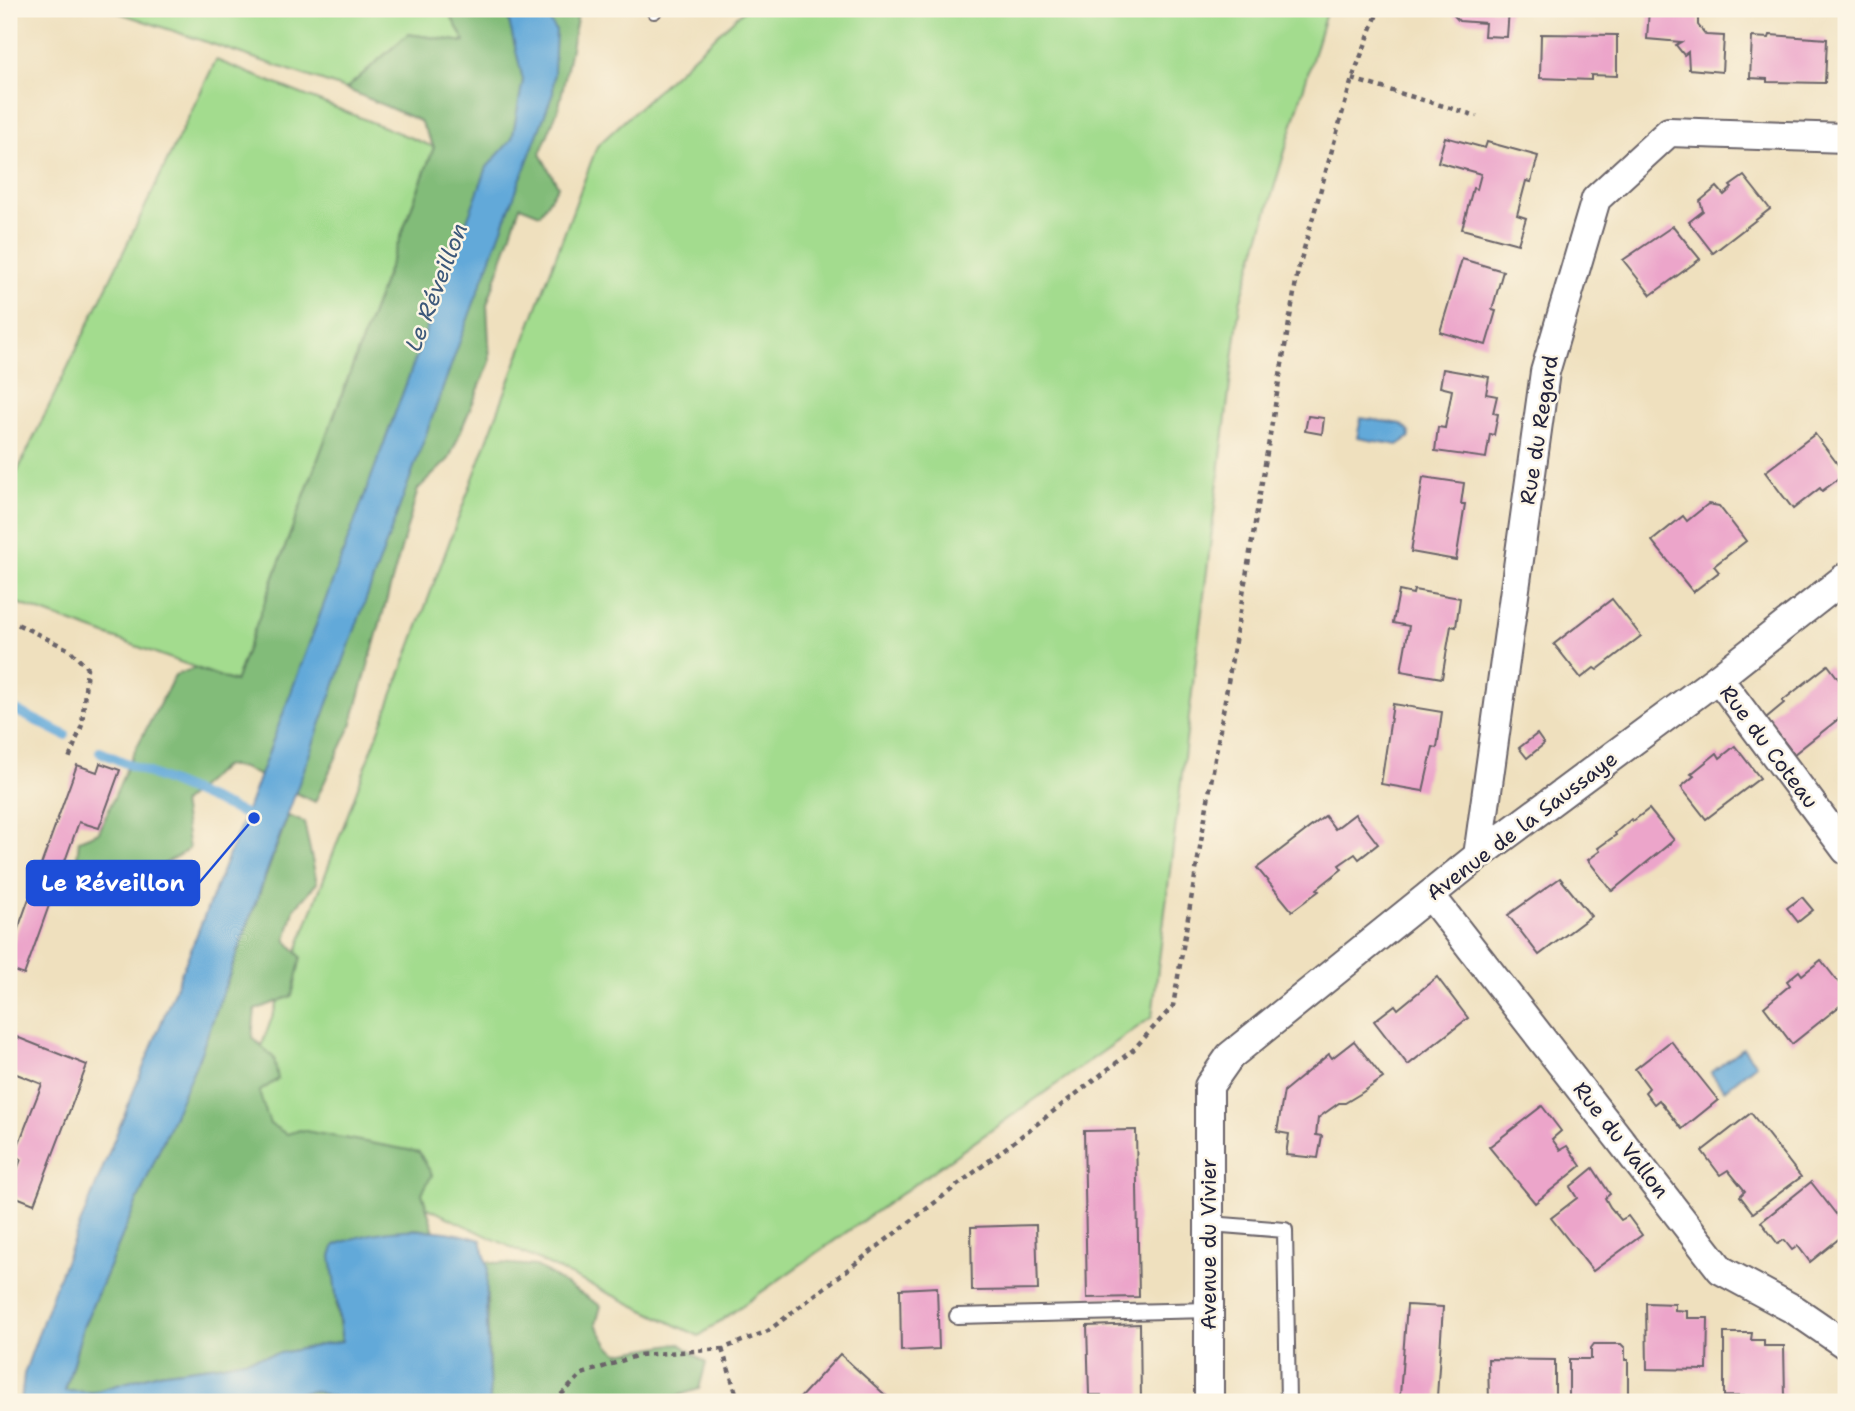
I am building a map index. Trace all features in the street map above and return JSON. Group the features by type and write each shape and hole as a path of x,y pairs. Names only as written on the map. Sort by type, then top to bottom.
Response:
{"street":[{"name":"Rue du Regard","path":"1478,856 1545,372 1596,199 1669,132 1846,138"},
{"name":"Avenue de la Saussaye","path":"1209,1086 1230,1056 1478,856 1718,678 1846,578"},
{"name":"Rue du Coteau","path":"1718,678 1846,850"},
{"name":"Rue du Vallon","path":"1430,895 1721,1270 1795,1310 1846,1345"},
{"name":"Avenue du Vivier","path":"1209,1086 1209,1402"}],"lane":[{"path":"1209,1224 1285,1230 1288,1402"},
{"path":"957,1316 1210,1310"}],"path":[{"path":"554,1402 582,1374 639,1355 722,1349 768,1331 1133,1050 1173,1006 1298,270 1352,79 1379,9"},
{"path":"1352,79 1477,116"},
{"path":"9,620 70,650 87,668 82,725 69,759"},
{"path":"722,1349 740,1402"}],"green space":[{"path":"108,9 447,9 465,42 408,34 346,89"},
{"path":"447,9 579,9 559,107 540,154 558,186 540,214 520,206 487,305 490,362 449,459 418,489 351,726 315,802 243,768 225,765 182,803 189,849 114,894 93,890 76,867 79,840 99,832 132,756 175,675 195,668 235,682 434,147 420,121 346,89 408,34 465,42"},
{"path":"745,9 1327,9 1240,303 1152,1017 699,1336 235,1117 597,146"},
{"path":"216,60 434,147 235,682 9,600 9,489"},
{"path":"288,816 304,822 317,883 294,909 286,940 301,957 292,996 255,1010 252,1037 274,1058 278,1079 259,1092 270,1124 287,1134 300,1130 419,1152 432,1175 422,1193 434,1231 414,1229 336,1304 342,1341 218,1365 159,1373 93,1392 65,1392 83,1327 200,1055"},
{"path":"486,1262 536,1266 601,1306 596,1324 609,1346 619,1353 679,1343 706,1363 699,1389 658,1402 490,1402"},
{"path":"314,1391 349,1402 233,1402"}],"water":[{"path":"506,9 543,9 556,31 553,93 200,1055 83,1327 65,1391 93,1392 159,1373 218,1365 342,1341 331,1256 335,1245 389,1231 426,1230 481,1240 488,1268 486,1300 490,1402 349,1402 314,1391 233,1402 21,1402 24,1374 56,1284 247,810 487,167 512,139 523,80"},
{"path":"1361,418 1401,424 1409,431 1410,437 1398,445 1357,438"},
{"path":"1743,1048 1756,1064 1724,1090 1711,1073"}],"building":[{"path":"1448,9 1509,9 1507,37 1484,36 1485,23 1459,21"},
{"path":"1649,9 1693,9 1698,15 1698,25 1706,35 1724,36 1722,72 1689,69 1688,52 1684,55 1676,45 1681,42 1647,39"},
{"path":"1541,34 1617,35 1617,76 1591,75 1591,80 1540,78"},
{"path":"1770,35 1827,39 1825,83 1767,82 1767,79 1750,78 1752,37 1769,38"},
{"path":"1445,137 1485,148 1487,142 1538,156 1531,182 1526,181 1517,215 1526,218 1518,244 1462,229 1473,188 1477,189 1481,174 1438,162"},
{"path":"1744,176 1770,209 1713,253 1689,222 1703,211 1700,201 1717,187 1724,195 1732,188 1730,186"},
{"path":"1673,226 1700,259 1651,295 1623,260"},
{"path":"1462,259 1503,271 1492,310 1496,311 1486,345 1440,332"},
{"path":"1443,369 1489,377 1486,394 1497,396 1493,413 1498,414 1494,435 1490,434 1486,458 1435,451 1438,427 1445,428 1452,390 1440,387"},
{"path":"1308,416 1324,418 1322,434 1305,431"},
{"path":"1815,434 1845,474 1822,491 1820,488 1793,509 1765,472"},
{"path":"1423,477 1464,483 1461,504 1465,504 1456,560 1411,552"},
{"path":"1708,504 1719,506 1746,541 1714,566 1719,572 1693,592 1652,541 1683,516 1687,521"},
{"path":"1414,590 1460,598 1456,627 1451,626 1442,678 1401,671 1409,626 1393,623 1399,591 1413,594"},
{"path":"1612,599 1641,636 1597,670 1594,668 1581,678 1554,644"},
{"path":"1828,665 1846,689 1846,713 1794,754 1766,718 1784,703 1782,701"},
{"path":"1393,704 1442,712 1437,748 1433,747 1423,791 1381,784"},
{"path":"1537,734 1544,744 1527,758 1519,748"},
{"path":"1735,746 1760,778 1706,819 1681,787 1694,776 1691,774 1717,753 1720,758"},
{"path":"100,763 120,770 99,828 79,822 24,975 9,969 9,954 77,765 97,772"},
{"path":"1649,809 1674,840 1612,891 1588,860 1631,819 1633,821"},
{"path":"1355,814 1378,844 1359,859 1355,854 1339,865 1342,869 1292,911 1257,868 1325,816 1335,829"},
{"path":"1560,878 1591,916 1539,955 1508,915"},
{"path":"1802,897 1813,910 1798,922 1787,908"},
{"path":"1821,960 1846,992 1846,1001 1792,1044 1764,1007 1790,985 1787,981 1799,971 1802,975"},
{"path":"1437,977 1468,1018 1408,1065 1374,1021 1395,1005 1398,1009"},
{"path":"9,1034 87,1065 34,1204 9,1194 9,1191 21,1159 14,1156 42,1084 9,1071"},
{"path":"1354,1041 1383,1078 1318,1118 1316,1135 1322,1136 1318,1158 1286,1155 1289,1134 1277,1132 1284,1091 1329,1054 1332,1058"},
{"path":"1671,1041 1718,1100 1682,1129 1659,1100 1654,1104 1645,1092 1649,1088 1635,1069"},
{"path":"1542,1106 1561,1131 1552,1139 1560,1150 1567,1146 1581,1166 1535,1203 1489,1147"},
{"path":"1751,1113 1801,1177 1753,1213 1740,1196 1745,1191 1728,1170 1720,1175 1702,1151"},
{"path":"1136,1130 1139,1297 1087,1298 1084,1131"},
{"path":"1593,1168 1610,1194 1605,1198 1610,1207 1621,1220 1628,1216 1642,1235 1593,1271 1551,1218 1577,1198 1570,1187"},
{"path":"1811,1182 1846,1227 1846,1233 1810,1262 1798,1246 1792,1250 1784,1240 1778,1244 1761,1222"},
{"path":"1036,1225 1038,1290 972,1291 971,1227"},
{"path":"937,1287 939,1349 901,1351 900,1289"},
{"path":"1646,1303 1675,1304 1675,1310 1687,1311 1687,1318 1708,1318 1707,1370 1647,1369"},
{"path":"1407,1305 1443,1307 1437,1397 1400,1395"},
{"path":"1140,1324 1141,1402 1101,1402 1101,1395 1089,1395 1087,1326"},
{"path":"1724,1333 1752,1333 1751,1340 1764,1340 1764,1346 1784,1346 1785,1397 1724,1396"},
{"path":"1594,1344 1621,1344 1625,1348 1625,1360 1628,1360 1628,1402 1569,1402 1569,1359 1591,1359 1591,1348"},
{"path":"840,1354 893,1402 800,1402 798,1400"},
{"path":"1488,1359 1555,1360 1555,1402 1489,1402"}],"waterway":[{"path":"9,707 65,735"},
{"path":"100,752 254,818"}],"place":[{"name":"Le Réveillon","path":"254,818"}]}
